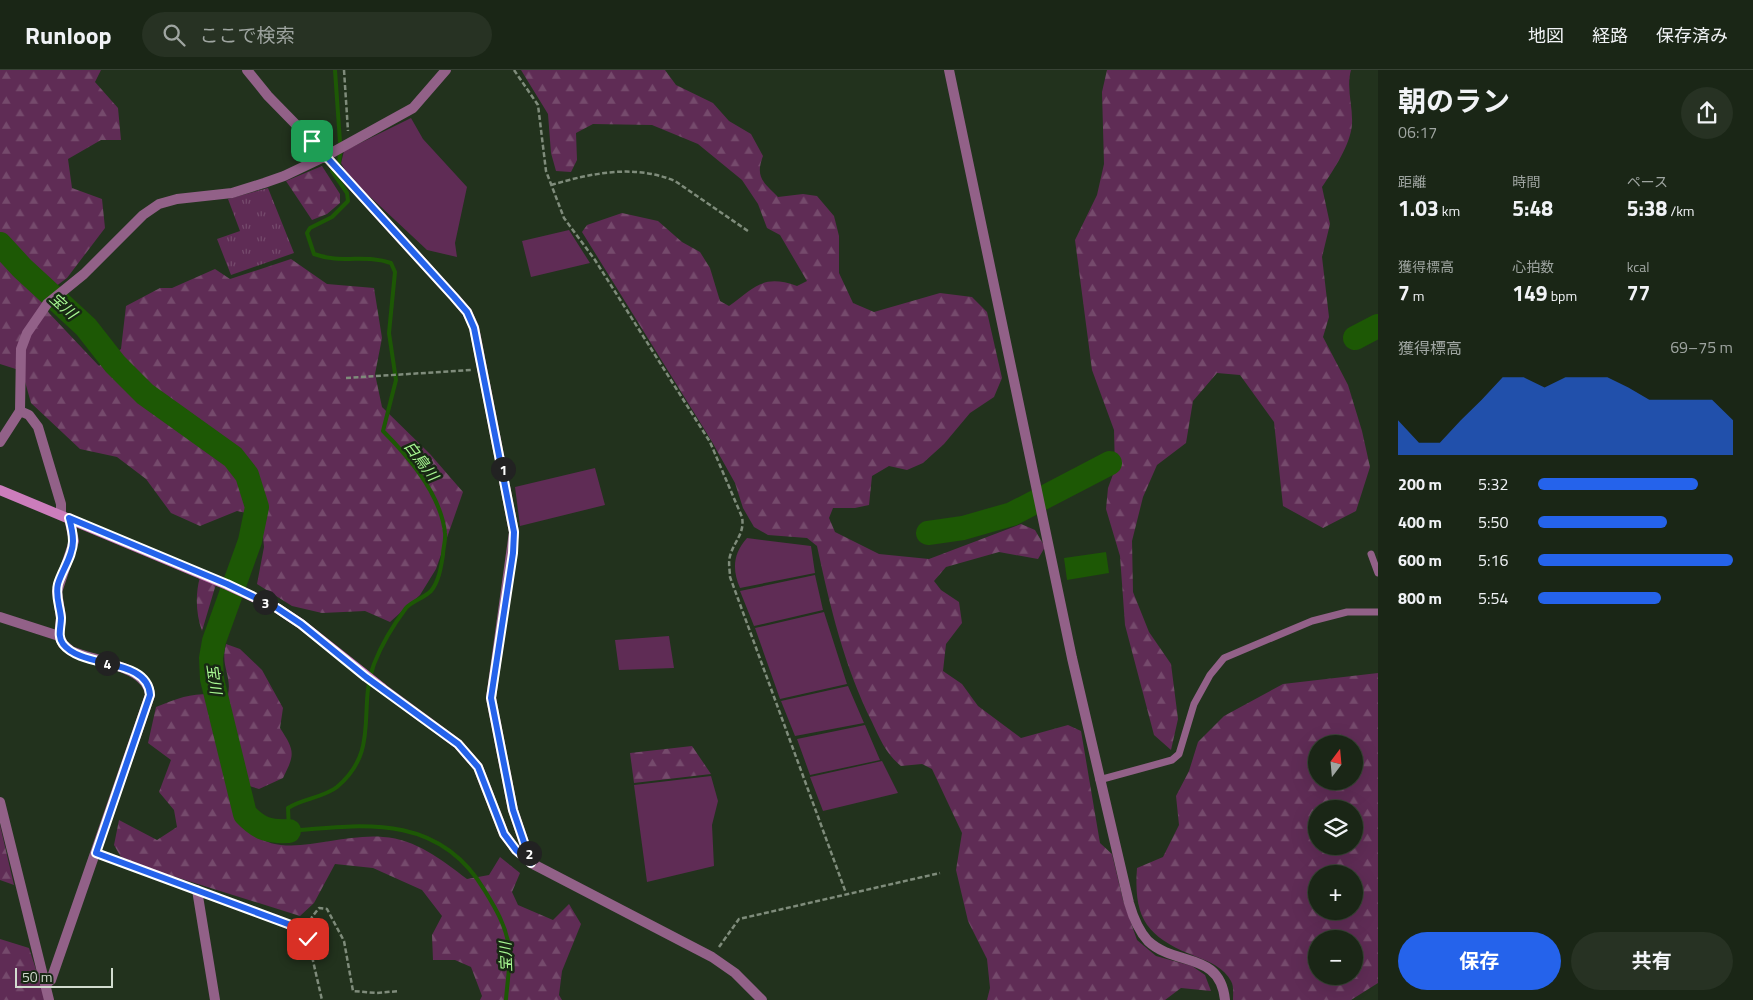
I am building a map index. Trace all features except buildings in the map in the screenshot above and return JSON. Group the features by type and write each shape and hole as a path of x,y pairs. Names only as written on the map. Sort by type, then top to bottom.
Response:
{"street":[{"path":"248,70 268,96 326,156 467,312 474,328 484,370 514,532 513,553 491,698 513,810 531,863"},
{"path":"0,442 20,411 21,349 28,333 47,304 84,274 142,215 159,204 177,199 232,193 284,176 326,156 413,108 446,70"},
{"path":"949,70 1099,780 1129,903 1140,931 1160,949 1217,973 1224,989 1225,1000"},
{"path":"20,411 29,416 38,427 74,541 56,592 61,617 60,636 63,644 71,651 134,672 146,681 149,686 150,695 96,853 50,980 45,985"},
{"path":"0,490 227,584 277,608 301,624 366,677 469,754 484,780 504,834 516,850 531,863 712,957 735,973 762,1000"},
{"path":"0,617 60,636"},
{"path":"0,802 49,1000"},
{"path":"197,890 215,1000"}],"lane":[{"path":"1372,554 1378,573"},
{"path":"1099,780 1172,760 1179,754 1194,704 1210,675 1224,658 1312,621 1347,612 1378,612"}],"path":[{"path":"344,70 349,145"},
{"path":"514,70 538,105 546,171 564,218 595,260 710,442 742,517 744,526 741,536 730,556 730,577 846,893"},
{"path":"552,185 614,170 664,176 675,181 748,231"},
{"path":"346,378 484,370"},
{"path":"96,853 288,924 305,935 310,944 322,1000"},
{"path":"712,957 739,919 940,872"},
{"path":"305,935 315,912 319,908 328,909 344,941 353,991 377,993 399,991"}],"green space":[{"path":"0,70 101,70 95,82 118,108 121,140 101,140 68,159 72,188 102,199 105,228 67,278 40,298 49,313 99,366 121,349 126,306 160,288 172,288 215,269 230,279 291,259 327,284 374,288 382,338 375,374 382,407 430,454 463,492 436,569 420,595 390,622 365,611 322,613 292,606 257,584 264,547 261,516 237,511 200,526 171,513 146,479 117,457 80,449 31,403 22,371 0,364"},
{"path":"521,70 665,70 676,85 713,103 729,121 751,134 763,156 760,169 762,179 778,197 803,194 817,196 834,216 839,236 839,273 853,303 874,312 940,293 972,297 987,312 1002,378 994,397 970,413 944,444 923,463 907,470 889,466 872,476 869,505 855,508 833,508 829,518 835,532 879,554 929,559 1021,524 1035,530 1045,547 1038,559 999,552 946,567 934,581 941,590 959,602 962,623 946,644 943,671 962,684 978,706 1021,738 1068,725 1081,731 1100,843 1112,854 1123,900 1137,940 1156,956 1192,966 1205,975 1211,991 1181,988 1165,1000 987,1000 990,988 987,959 968,921 956,870 962,833 932,769 922,764 901,766 887,751 881,740 862,701 846,658 817,546 807,538 768,535 754,527 743,508 735,483 711,440 582,232 587,225 622,213 658,221 682,242 700,252 710,268 720,301 729,306 760,284 776,281 797,286 807,281 780,235 767,228 758,204 742,180 698,144 652,125 593,124 576,133 577,160 571,172 556,171 551,153 548,114"},
{"path":"1107,70 1351,70 1349,84 1352,117 1351,132 1341,157 1322,187 1330,224 1322,257 1329,317 1323,337 1348,385 1362,431 1370,467 1356,511 1323,528 1283,506 1274,422 1240,375 1217,373 1193,401 1186,443 1157,465 1143,497 1132,541 1133,592 1149,632 1171,664 1178,719 1171,750 1154,735 1125,625 1120,556 1106,509 1108,488 1115,469 1114,430 1092,370 1075,240 1097,195 1104,164 1102,92"},
{"path":"411,118 423,139 467,187 455,243 457,257 427,250 349,177 341,163 344,151"},
{"path":"322,166 340,194 340,203 327,214 312,220 286,181"},
{"path":"268,188 294,253 231,275 217,239 240,231 228,199"},
{"path":"569,230 590,263 531,277 522,241"},
{"path":"595,468 605,505 520,526 515,487"},
{"path":"747,538 811,546 815,573 740,588 737,581 735,562 742,544"},
{"path":"815,575 823,610 754,626 740,591"},
{"path":"200,577 216,584 202,631 198,618 197,604"},
{"path":"824,612 847,684 780,699 755,628"},
{"path":"669,636 674,668 619,670 615,640"},
{"path":"226,644 240,649 262,670 283,708 280,728 292,753 290,763 283,778 259,789 246,785 231,794 242,820 257,836 274,844 293,846 360,837 395,839 407,842 428,852 467,879 489,875 500,857 520,873 512,892 518,905 553,920 569,904 581,924 562,971 559,995 562,1000 480,1000 482,996 471,967 455,960 433,960 432,935 442,916 422,890 373,868 335,864 314,903 300,916 150,869 121,857 114,845 119,820 157,840 177,827 174,810 159,792 171,760 148,743 156,707 191,695 228,695 229,681 224,659"},
{"path":"1378,673 1378,983 1351,1000 1233,1000 1232,983 1225,972 1212,963 1167,943 1148,925 1142,914 1136,886 1137,868 1163,857 1179,825 1176,796 1189,771 1198,742 1224,716 1283,684"},
{"path":"848,686 864,723 795,736 781,701"},
{"path":"865,725 880,760 810,775 797,739"},
{"path":"692,746 711,774 634,783 630,753"},
{"path":"882,761 898,793 823,811 810,777"},
{"path":"711,776 718,801 712,825 714,866 647,882 634,785"},
{"path":"0,825 14,885 0,880"},
{"path":"0,939 29,948 46,1000 0,1000"}],"shaded area":[{"path":"1106,552 1109,573 1067,580 1064,558"}],"waterway":[{"name":"白鳥川","path":"335,70 340,142"},
{"name":"白鳥川","path":"339,163 340,154"},
{"name":"白鳥川","path":"332,171 347,193 348,201 332,217 310,228 307,233 314,254 334,258 382,260 391,263 395,272 389,333 396,380 383,431 403,452 422,477 437,505 442,519 445,538 438,578 434,587 406,608 388,635 374,664 369,681 364,744 359,758 351,773 337,787 326,794 288,808 289,831 373,827 399,830 424,836 446,848 467,866 485,891 503,925 508,939 509,953 506,1000"},
{"name":"宝川","path":"0,244 22,268 86,327 115,364 145,394 233,457 247,475 257,507 250,541 214,641 211,658 212,679 245,814 265,829 289,831"},
{"path":"1355,338 1378,326"},
{"path":"928,533 963,528 1012,514 1110,463"}],"route":[{"path":"308,939 298,928 96,853 150,695 149,686 146,681 134,672 77,654 63,644 60,636 61,617 56,592 74,541 69,518 227,584 277,608 301,624 366,677 469,754 484,780 504,834 516,850 531,863 529,853 518,830 513,810 491,698 513,553 514,532 484,370 474,328 467,312 312,141"}]}
